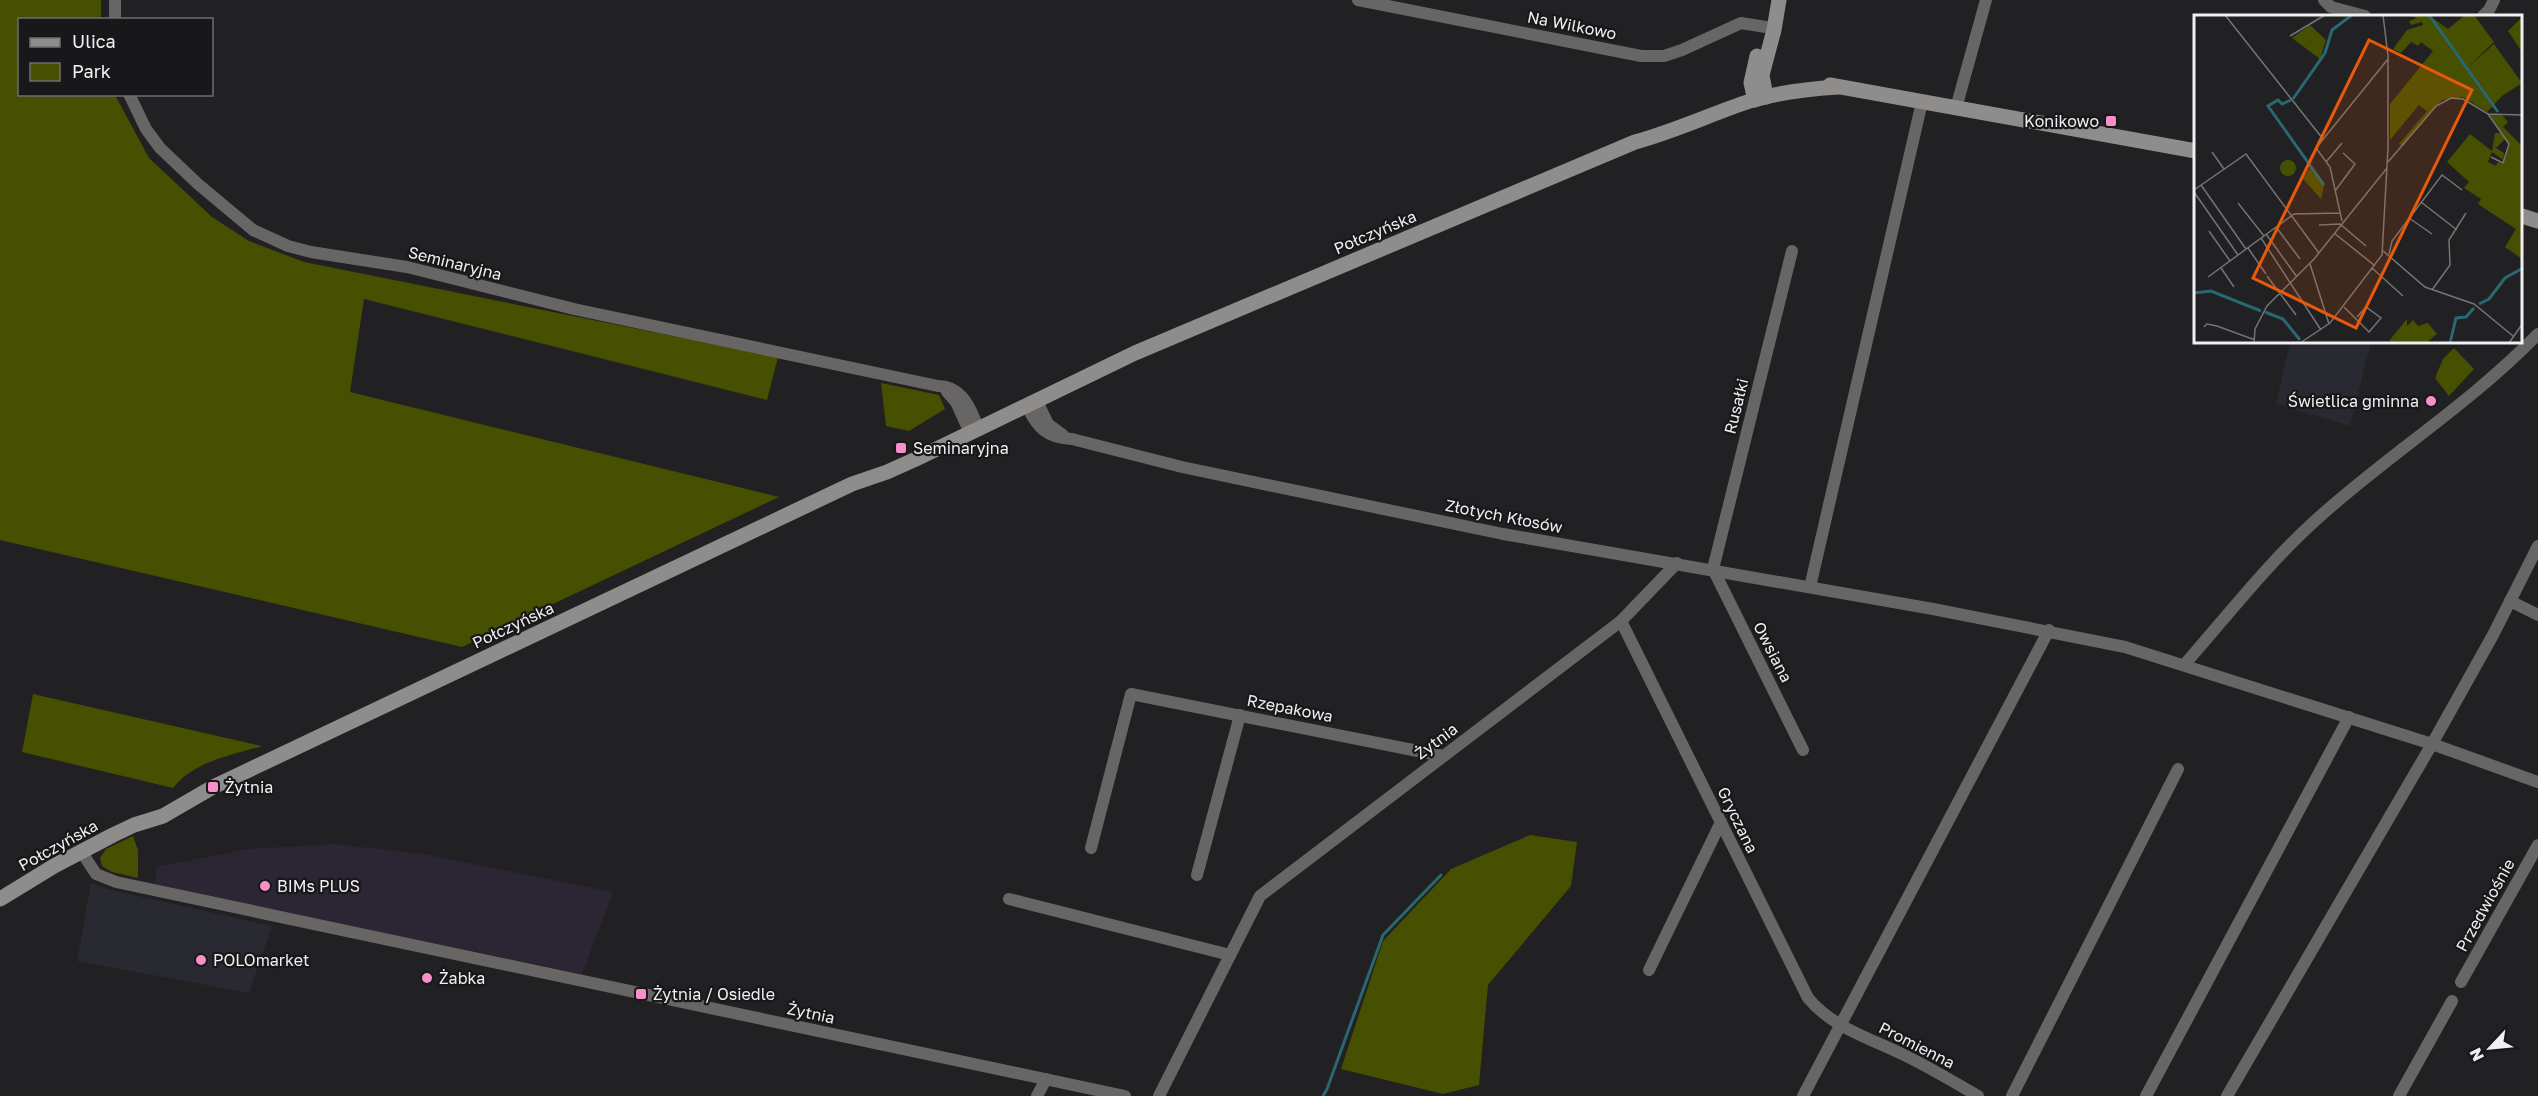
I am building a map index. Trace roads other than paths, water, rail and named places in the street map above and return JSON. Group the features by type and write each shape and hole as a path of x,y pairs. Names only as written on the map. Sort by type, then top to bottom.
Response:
{"main road":[{"path":"1759,94 1751,78 1766,27 1777,4"},
{"path":"1759,94 1774,30 1777,4"},
{"name":"Połczyńska","path":"0,899 81,851 134,825 166,814 190,798 852,484 887,472 972,425 1129,355 1635,142 1665,134 1759,94 1838,87 2192,151"},
{"path":"2523,216 2538,221"}],"street":[{"path":"115,0 116,18"},
{"name":"Na Wilkowo","path":"1364,0 1641,56 1664,56 1741,23 1766,27"},
{"path":"1956,108 1986,0"},
{"path":"2324,0 2331,7 2361,15"},
{"path":"2484,15 2494,0"},
{"name":"Seminaryjna","path":"130,96 146,129 160,148 198,184 253,230 288,246 311,252 407,267 574,309 939,386 956,402 972,425"},
{"path":"1810,587 1922,102"},
{"name":"Rusałki","path":"1713,569 1792,251"},
{"path":"2185,664 2267,569 2317,519 2468,400 2538,334"},
{"name":"Złotych Kłosów","path":"1031,400 1034,421 1045,432 1058,438 1182,467 1503,534 1713,569 2049,630 2125,647 2185,664 2432,744 2538,782"},
{"path":"2228,1096 2432,744 2538,546"},
{"name":"Żytnia","path":"1160,1096 1260,896 1621,621 1677,563"},
{"name":"Owsiana","path":"1713,569 1803,750"},
{"path":"2510,601 2538,615"},
{"name":"Gryczana","path":"1621,621 1808,998 1822,1014 1839,1024"},
{"path":"1803,1096 2049,630"},
{"name":"Rzepakowa","path":"1091,848 1131,693 1443,756"},
{"path":"1197,875 1240,715"},
{"path":"2146,1096 2349,717"},
{"path":"2012,1096 2178,769"},
{"path":"1649,970 1720,822"},
{"name":"Przedwiośnie","path":"2461,982 2538,845"},
{"name":"Żytnia","path":"81,851 96,874 116,882 1125,1096"},
{"path":"1009,899 1230,956"},
{"path":"2399,1096 2452,1001"},
{"name":"Promienna","path":"1839,1024 1907,1056 1978,1096"},
{"path":"1037,1096 1046,1079"}],"waterway":[{"path":"1323,1096 1383,935 1441,875"}],"place":[{"name":"Konikowo","path":"2111,121"},
{"name":"Świetlica gminna","path":"2431,401"},
{"name":"Seminaryjna","path":"901,448"},
{"name":"Żytnia","path":"213,787"},
{"name":"BIMs PLUS","path":"265,886"},
{"name":"POLOmarket","path":"201,960"},
{"name":"Żabka","path":"427,978"},
{"name":"Żytnia / Osiedle","path":"641,994"}]}
